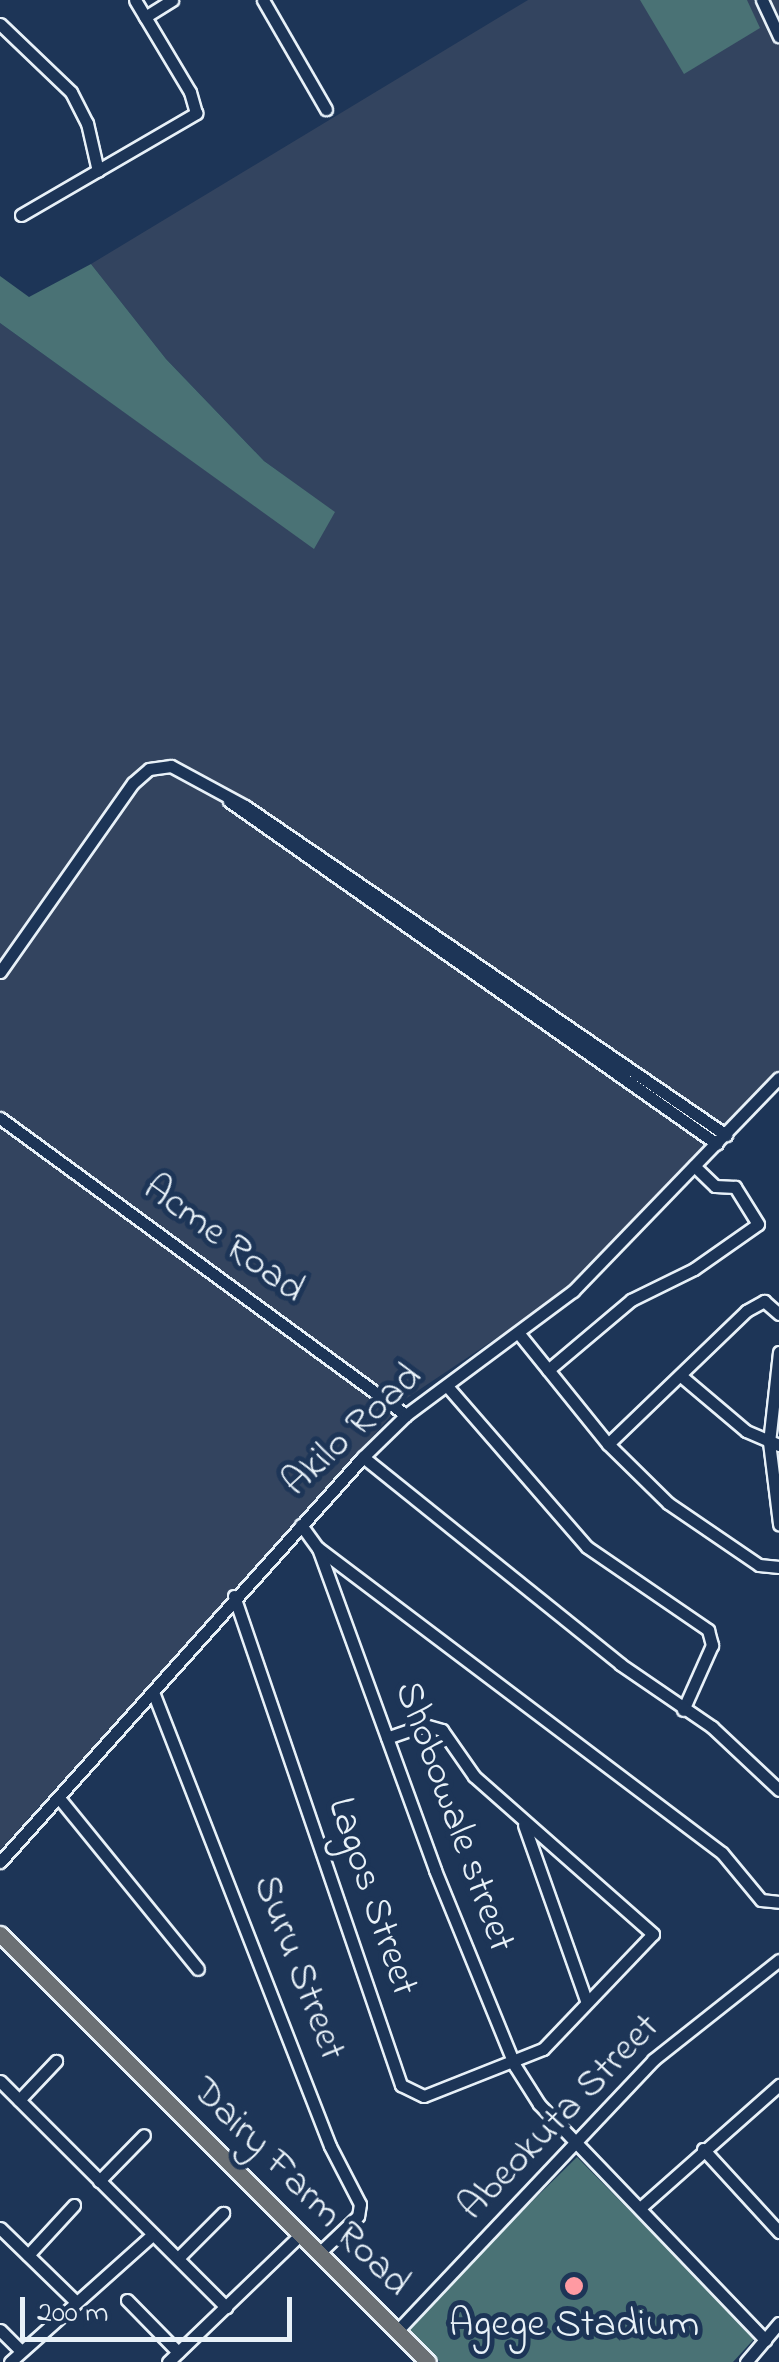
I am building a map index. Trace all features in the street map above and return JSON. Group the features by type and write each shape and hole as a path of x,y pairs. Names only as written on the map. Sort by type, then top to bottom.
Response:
{"main road":[{"name":"Dairy Farm Road","path":"0,1923 126,2059"},
{"name":"Dairy Farm Road","path":"0,1934 428,2362"}],"street":[{"path":"20,215 196,112 190,92 134,0"},
{"path":"144,17 172,0"},
{"path":"263,0 326,109"},
{"path":"762,0 779,36"},
{"path":"0,24 71,92 88,122 98,171"},
{"path":"0,972 118,801 148,769 171,766 229,801 722,1140"},
{"name":"Akilo Road","path":"0,1862 234,1596 363,1457 406,1415 520,1335 572,1291 779,1078"},
{"name":"Acme Road","path":"0,1118 406,1415"},
{"path":"548,1370 630,1300 694,1269 758,1224 734,1186 715,1186 694,1166"},
{"path":"608,1444 758,1302 771,1303 779,1314"},
{"path":"520,1335 608,1444 691,1522 759,1565 779,1567"},
{"path":"779,1352 774,1443 779,1524"},
{"path":"680,1376 746,1431 774,1443"},
{"path":"447,1386 587,1547 708,1630 712,1645 683,1710"},
{"path":"363,1457 683,1710 712,1727 779,1790"},
{"path":"301,1525 318,1548 722,1854 761,1900 779,1902"},
{"name":"Shobowale street","path":"318,1548 514,2066 539,2104 765,2340"},
{"name":"Lagos Street","path":"234,1596 401,2085 424,2096 514,2066 532,2056 558,2037 586,2000 653,1934 524,1822"},
{"name":"Suru Street","path":"153,1692 330,2146 360,2204 358,2216 319,2253"},
{"path":"387,1738 434,1726 474,1776 524,1822 586,2000"},
{"path":"60,1798 198,1969"},
{"name":"Abeokuta Street","path":"397,2331 653,2060 779,1960"},
{"path":"18,2100 56,2061"},
{"path":"0,2081 150,2236 178,2258 226,2307"},
{"path":"640,2208 702,2149 779,2085"},
{"path":"99,2181 144,2135"},
{"path":"702,2149 779,2232"},
{"path":"28,2255 74,2205"},
{"path":"178,2258 223,2213"},
{"path":"0,2228 74,2300"},
{"path":"168,2362 300,2235"},
{"path":"10,2362 74,2300 150,2236"},
{"path":"126,2300 178,2352"},
{"path":"746,2362 779,2323"},
{"path":"0,2330 22,2352"}],"shaded area":[{"path":"528,0 779,0 779,1071 559,1296 407,1398 0,1850 0,323 314,548 334,512 264,461 166,359 91,264"}],"green space":[{"path":"640,0 747,0 760,28 684,74"},
{"path":"91,264 166,359 264,461 335,512 314,549 0,323 0,276 29,297"},
{"name":"Agege Stadium","path":"577,2157 755,2338 733,2362 440,2362 405,2327"}],"place":[{"name":"Agege Stadium","path":"574,2286"}]}
